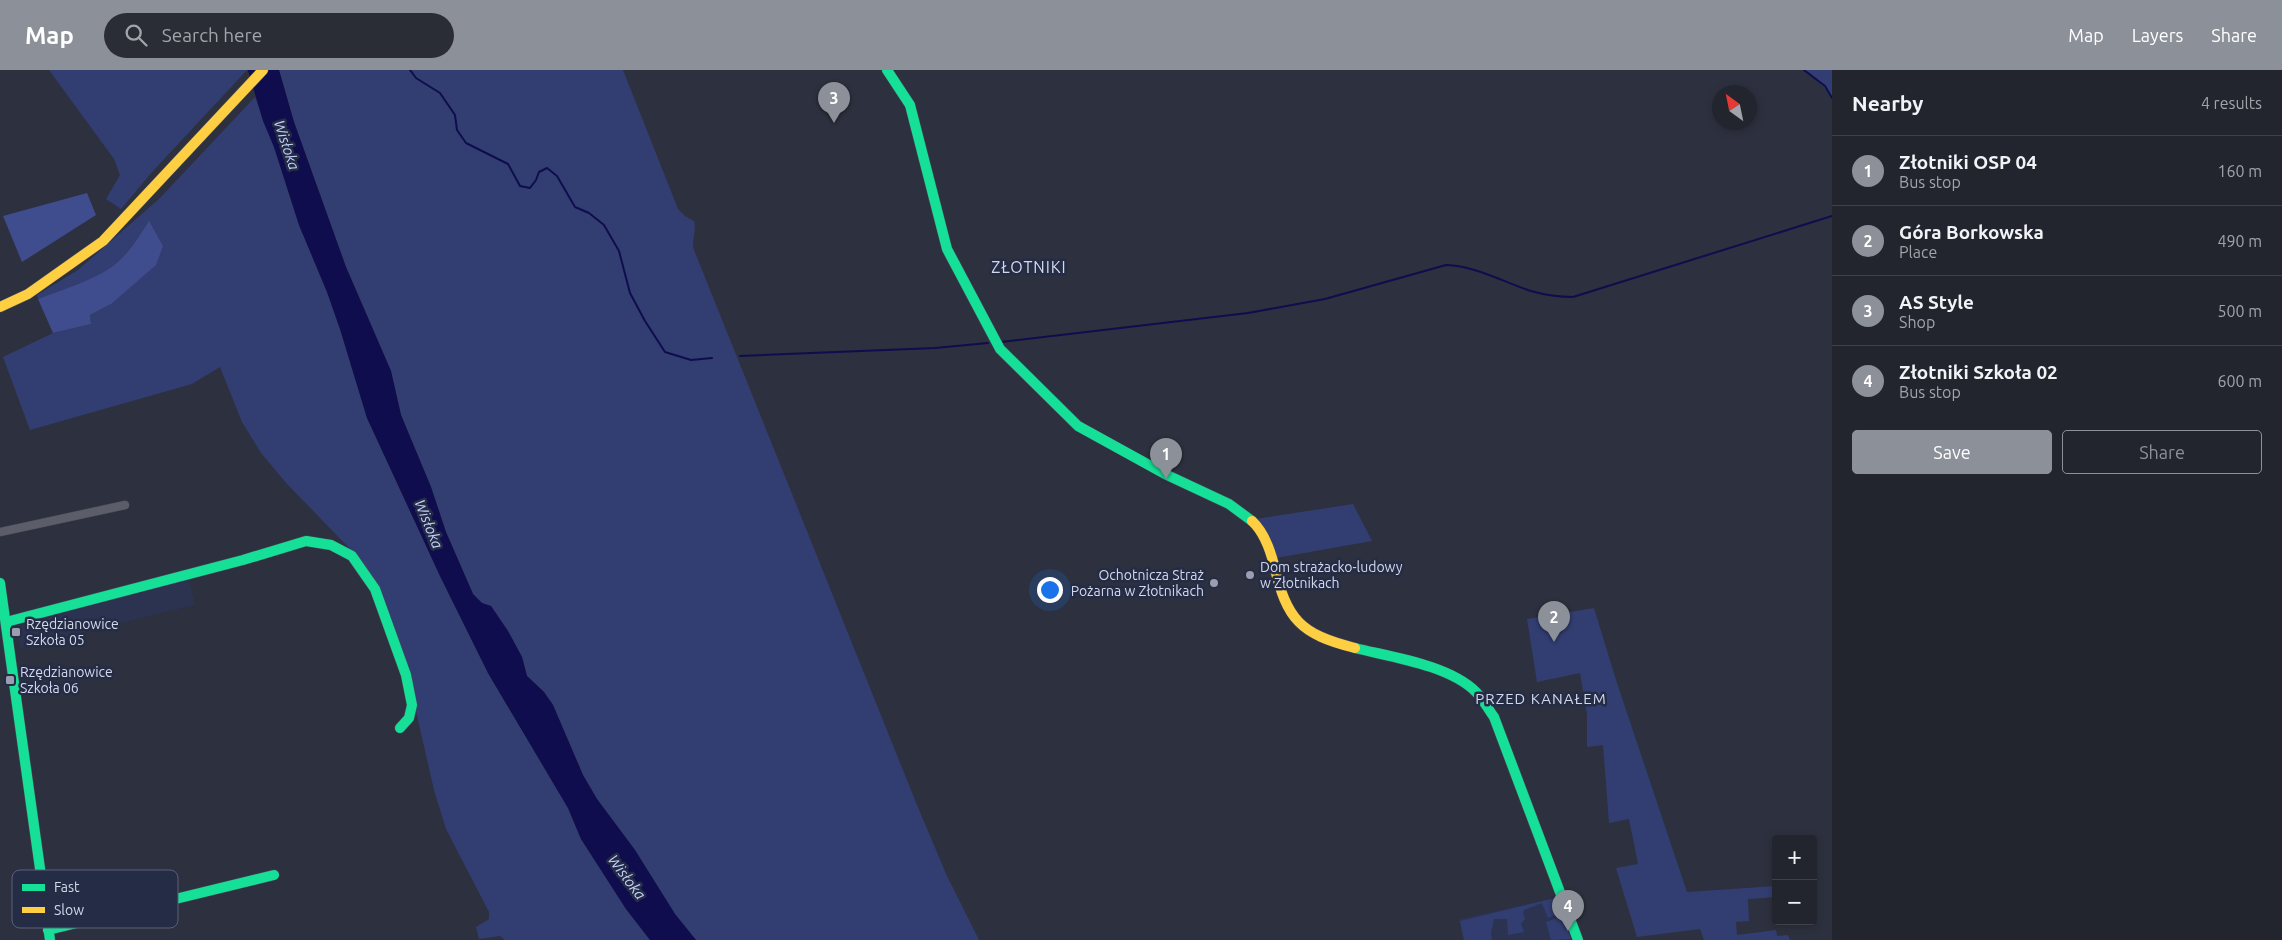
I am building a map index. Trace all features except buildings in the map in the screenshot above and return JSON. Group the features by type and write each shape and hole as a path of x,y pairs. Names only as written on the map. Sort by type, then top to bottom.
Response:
{"street":[{"path":"0,307 28,294 66,269 103,241 135,209 263,70"},
{"path":"887,70 910,105 947,249 1000,349 1078,426 1167,475 1229,504 1254,522 1268,544 1282,598 1290,613 1304,628 1327,641 1427,666 1452,676 1474,692 1494,717 1498,726 1578,940"},
{"path":"0,532 125,505"},
{"path":"6,622 243,560 306,541 331,545 352,556 375,589 406,675 412,705 409,718 400,728"},
{"path":"0,583 40,870"},
{"path":"178,901 274,875"},
{"path":"49,935 75,928"}],"shaded area":[{"path":"49,70 247,70 152,172 121,209 106,199 120,175 114,159"},
{"path":"279,70 623,70 678,209 694,221 694,250 917,805 947,876 979,940 696,940 675,914 635,850 597,799 583,775 553,705 544,692 527,676 522,657 508,631 491,606 482,603 473,594 446,532 431,487 401,415 391,371 346,267 294,122"},
{"path":"1805,70 1832,70 1832,100 1824,87"},
{"path":"255,97 274,147 299,225 340,329 367,418 440,576 488,673 568,808 581,839 626,909 650,940 505,940 500,936 479,939 476,927 489,919 489,912 446,829 434,790 409,681 356,555 287,484 261,453 242,422 220,367 192,384 30,430 3,357 53,333 91,324 90,315 111,304 149,221 127,252 111,267 91,278 38,299 37,295 78,270 160,198"},
{"path":"87,193 96,215 22,262 3,216"},
{"path":"149,221 163,246 156,265 111,304 90,315 91,324 53,333 38,299 80,283 111,267 127,252"},
{"path":"1353,504 1372,541 1276,558 1256,519"},
{"path":"189,580 195,605 20,648 16,627 74,609"},
{"path":"1594,608 1687,892 1772,886 1772,897 1748,899 1749,921 1736,922 1737,935 1776,930 1777,936 1788,935 1790,940 1704,940 1700,929 1637,937 1616,868 1638,864 1629,819 1609,823 1603,745 1587,747 1587,714 1580,673 1537,682 1527,619"},
{"path":"1555,898 1571,940 1463,940 1459,919"},
{"path":"1555,898 1561,913 1548,918 1542,903 1524,910 1525,919 1521,924 1524,932 1508,935 1507,919 1494,919 1491,933 1492,940 1464,940 1460,921"},
{"path":"1562,916 1571,939 1551,940 1546,922"}],"water":[{"name":"Wisłoka","path":"248,70 279,70 294,122 346,267 391,371 401,415 431,487 446,532 473,594 482,603 491,606 508,631 522,657 527,676 544,692 553,705 583,775 597,799 635,850 675,914 696,940 650,940 626,909 581,839 568,808 488,673 440,576 367,418 340,329 299,225 274,147 263,121"}],"waterway":[{"path":"410,70 416,78 440,93 455,115 457,130 466,143 508,164 520,186 530,188 539,172 547,168 557,176 575,207 589,213 604,225 619,251 630,293 665,352 691,360 712,358"},
{"path":"1804,70 1825,86 1832,98"},
{"path":"1001,342 1248,313 1325,299 1446,265 1479,271 1536,292 1573,297 1832,216"},
{"path":"740,356 935,348 988,343"}],"traffic: fast":[{"path":"887,70 910,105 947,249 1000,349 1078,426 1167,475 1229,504 1252,521"},
{"path":"6,622 243,560 306,541 331,545 352,556 375,589 406,675 412,705 409,718 400,728"},
{"path":"0,583 40,870"},
{"path":"1355,648 1419,663 1451,675 1465,683 1481,698 1494,717 1578,940"},
{"path":"178,898 274,875"},
{"path":"48,928 50,940"},
{"path":"48,930 56,928"}],"traffic: slow":[{"path":"0,307 28,294 103,241 263,70"},
{"path":"1252,521 1266,541 1284,599 1299,622 1321,637 1355,648"}],"place":[{"name":"AS Style","path":"834,123"},
{"name":"Złotniki OSP 04","path":"1166,479"},
{"name":"Dom strażacko-ludowy w Złotnikach","path":"1250,575"},
{"name":"Ochotnicza Straż Pożarna w Złotnikach","path":"1214,583"},
{"name":"Rzędzianowice Szkoła 05","path":"16,632"},
{"name":"Góra Borkowska","path":"1554,642"},
{"name":"Rzędzianowice Szkoła 06","path":"10,680"},
{"name":"Złotniki Szkoła 02","path":"1568,931"}],"district":[{"name":"ZŁOTNIKI","path":"1029,267"},
{"name":"PRZED KANAŁEM","path":"1541,698"}]}
